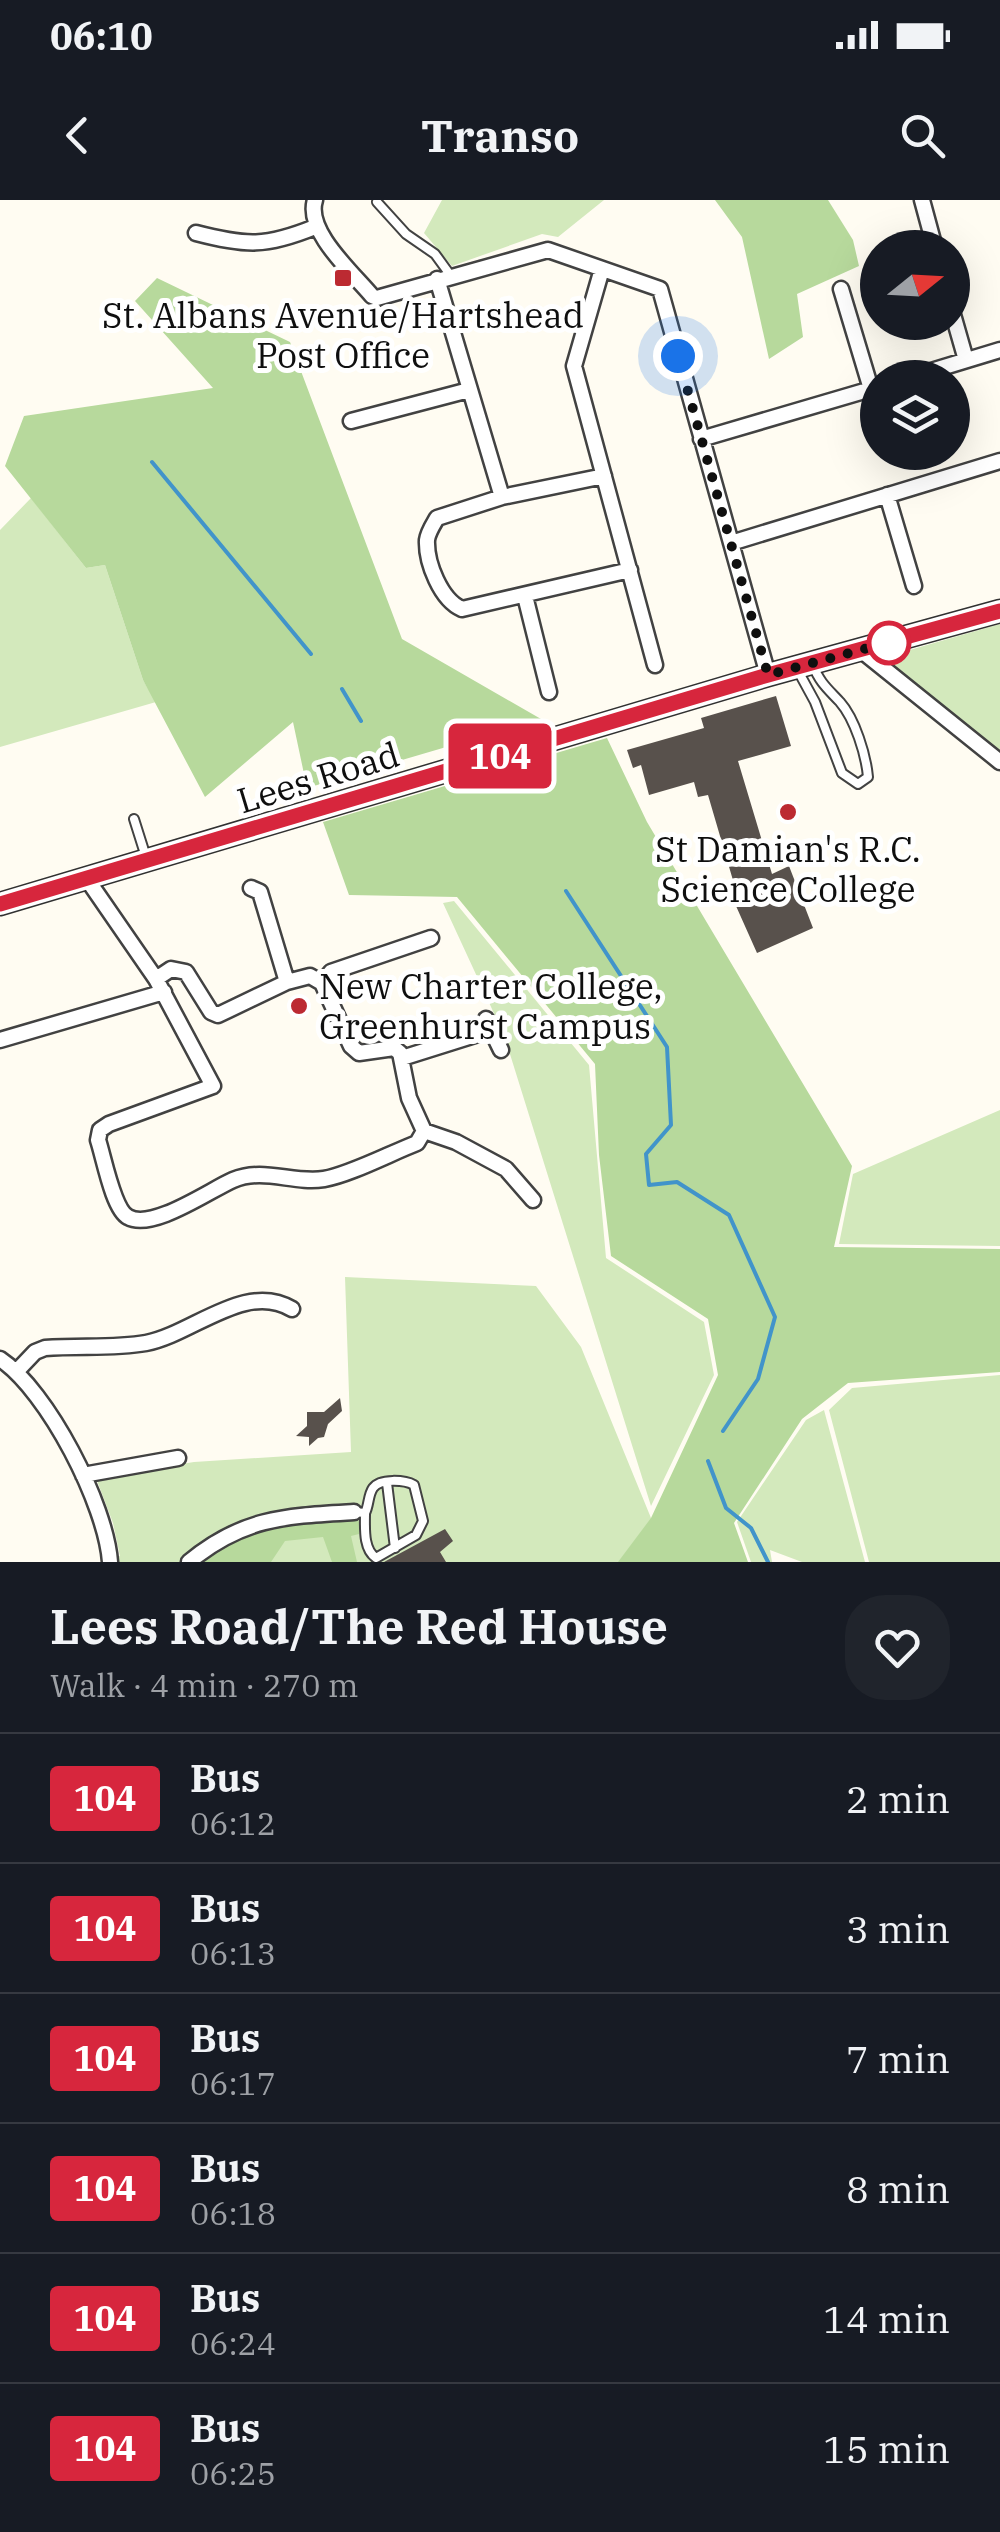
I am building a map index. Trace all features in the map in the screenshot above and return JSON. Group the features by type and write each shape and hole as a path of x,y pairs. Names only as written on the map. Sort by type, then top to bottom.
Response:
{"main road":[{"name":"Lees Road","path":"0,904 768,675 1000,611"}],"street":[{"path":"315,200 314,228 377,298 548,250 660,290 768,675"},
{"path":"922,200 930,230"},
{"path":"196,233 240,245 283,240 314,228"},
{"path":"602,268 574,366 656,665"},
{"path":"444,277 469,390 502,497"},
{"path":"841,288 865,360"},
{"path":"960,340 966,360 1000,350"},
{"path":"350,422 469,390"},
{"path":"701,439 860,392"},
{"path":"731,543 1000,461"},
{"path":"604,476 502,497 437,518 427,543 442,594 462,609 630,570"},
{"path":"887,495 914,586"},
{"path":"525,596 549,692"},
{"path":"862,651 1000,762"},
{"path":"87,879 160,986 213,1086 100,1130 98,1140 118,1206 126,1217 134,1220 165,1215 238,1178 263,1174 324,1179 417,1143 424,1131"},
{"path":"251,888 260,892 287,982"},
{"path":"322,983 332,972 430,938"},
{"path":"0,1040 160,986 171,969 186,972 214,1014 310,976 322,983 351,1046 359,1053 394,1048 402,1058 409,1098 424,1131 456,1142 506,1169 533,1200"},
{"path":"402,1058 489,1024 500,1050"},
{"path":"110,1562 106,1532 83,1476 38,1396 7,1364 46,1348 145,1343 243,1304 270,1300 292,1310"},
{"path":"83,1476 178,1458"},
{"path":"188,1562 252,1524 276,1517 359,1512"}],"lane":[{"path":"377,202 406,234 434,254 444,277"},
{"path":"804,666 842,704 862,750 868,777 858,784 842,773 804,666"},
{"path":"134,819 148,861"},
{"path":"405,1480 414,1485 423,1521 416,1535 383,1557 371,1559 359,1512 373,1488 405,1480"},
{"path":"387,1483 396,1548"}],"green space":[{"path":"442,200 604,200 558,237 542,234 452,266 424,233"},
{"path":"715,200 828,200 853,240 859,266 797,294 803,337 769,359 742,237"},
{"path":"157,278 290,342 402,639 541,719 307,788 293,722 205,797 143,680 105,565 86,568 5,466 24,416 213,388 135,301"},
{"path":"31,498 86,568 105,565 143,680 156,702 0,747 0,530"},
{"path":"1000,624 1000,752 882,658"},
{"path":"607,738 647,822 852,1166 834,1247 1000,1249 1000,1372 848,1383 802,1419 734,1523 748,1562 618,1562 651,1518 718,1375 708,1319 611,1256 599,1155 595,1064 457,897 349,895 323,822"},
{"path":"454,901 589,1065 606,1258 704,1322 714,1375 651,1506 504,1035 443,903"},
{"path":"1000,1110 1000,1246 839,1244 853,1174"},
{"path":"345,1277 536,1286 581,1347 651,1518 663,1562 116,1562 120,1556 113,1523 96,1478 194,1462 351,1452"},
{"path":"1000,1375 1000,1562 869,1562 829,1410 852,1388"},
{"path":"824,1410 865,1562 802,1562 770,1550 772,1562 751,1562 737,1522 806,1420"},
{"path":"353,1515 360,1523 359,1534 351,1536 357,1562 332,1562 323,1537 285,1541 271,1562 193,1562 211,1549 279,1521"}],"building":[{"name":"St Damian's R.C. Science College","path":"776,696 791,746 738,761 772,874 789,866 813,928 757,953 732,897 737,894 708,795 698,797 694,782 649,795 641,765 633,768 627,750 704,728 701,718"},
{"path":"340,1398 342,1411 328,1424 324,1437 309,1446 309,1437 296,1436 307,1426 307,1412 324,1412"},
{"path":"445,1529 453,1541 440,1552 446,1562 384,1562"}],"waterway":[{"path":"152,462 311,654"},
{"path":"342,689 361,721"},
{"path":"566,891 667,1047 671,1125 646,1154 649,1185 677,1182 729,1215 775,1317 758,1379 723,1431"},
{"path":"708,1461 726,1508 751,1528 768,1562"}],"bus line":[{"name":"104","path":"0,904 768,675 1000,611"}],"place":[{"name":"St. Albans Avenue/Hartshead Post Office","path":"343,278"},
{"name":"St Damian's R.C. Science College","path":"788,812"},
{"name":"New Charter College, Greenhurst Campus","path":"299,1006"}],"route":[{"path":"678,356 768,675 894,641 889,643"}]}
